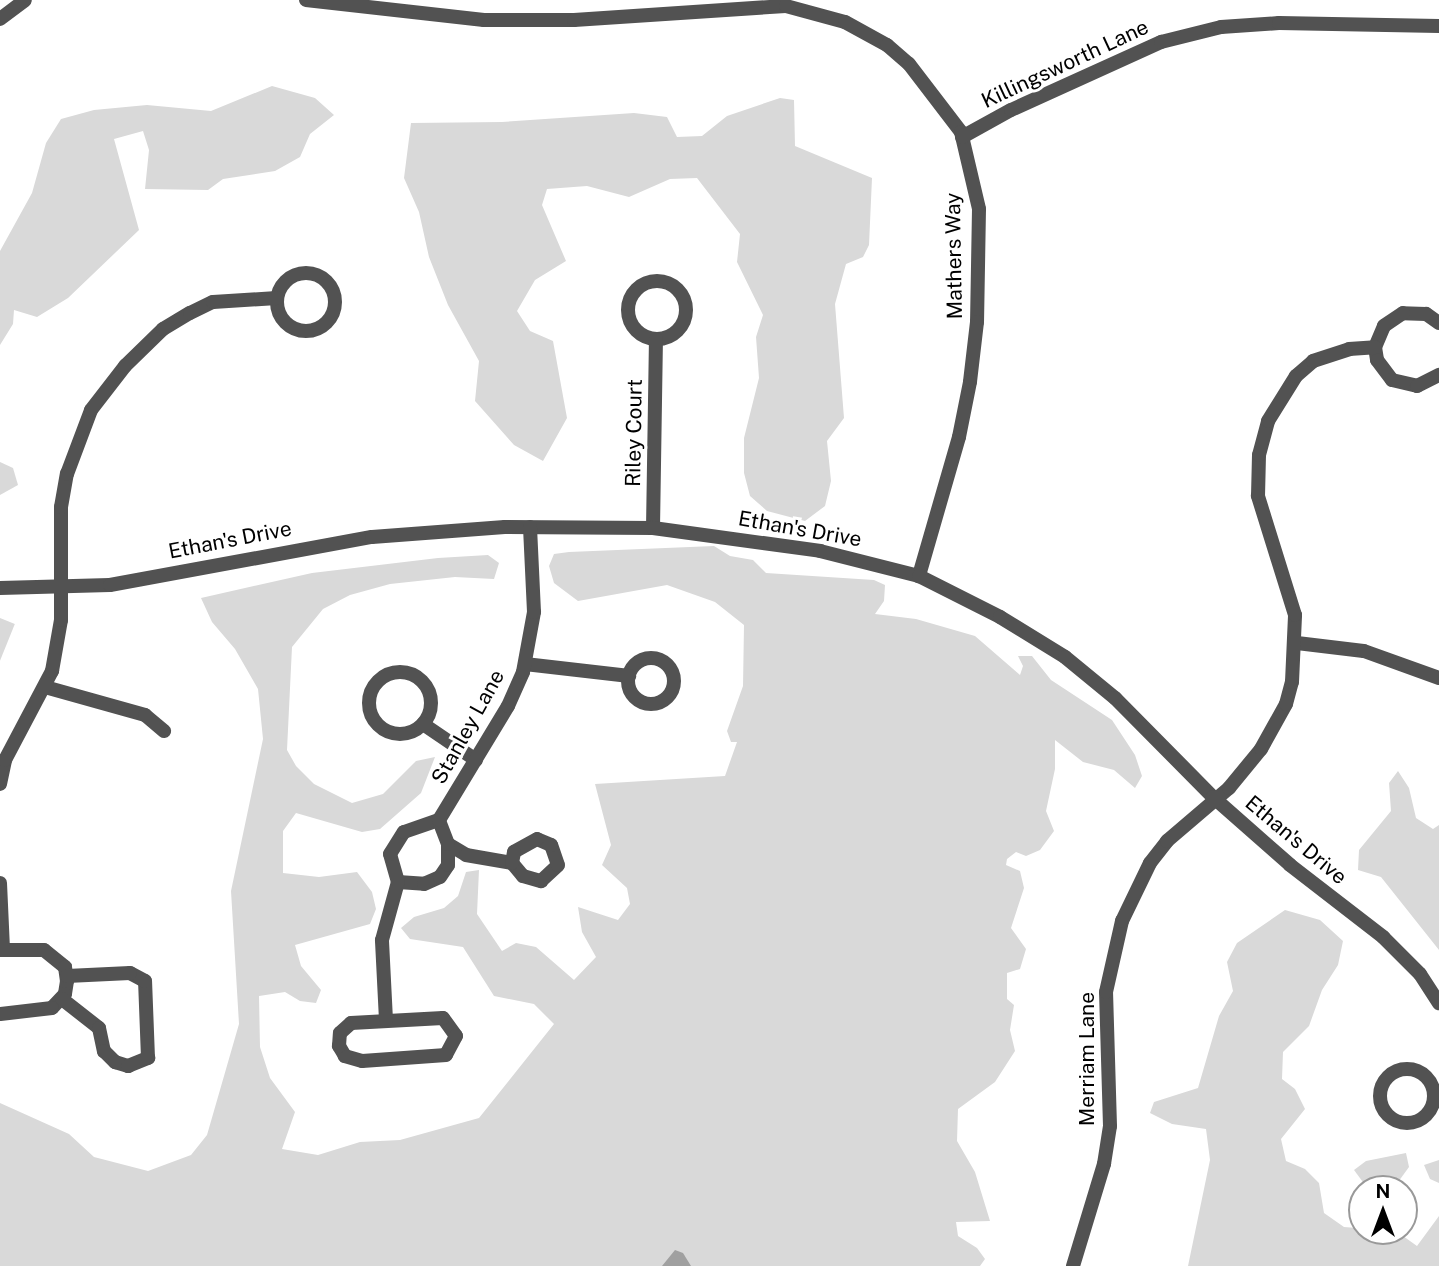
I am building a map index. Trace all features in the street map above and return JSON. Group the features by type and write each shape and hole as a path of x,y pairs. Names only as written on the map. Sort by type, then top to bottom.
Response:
{"street":[{"path":"0,19 25,0"},
{"name":"Mathers Way","path":"306,0 484,20 644,17 750,5 816,13 845,22 894,51 931,88 962,137 979,209 977,321 959,437 919,576"},
{"name":"Killingsworth Lane","path":"962,137 1011,110 1161,42 1221,27 1279,23 1439,26"},
{"path":"312,274 333,292 333,311 322,326 303,331 280,316 277,298 293,276 312,274"},
{"path":"661,282 683,298 685,317 674,334 656,339 639,332 628,308 636,291 661,282"},
{"path":"0,784 3,758 45,687 60,638 60,538 67,474 92,410 113,381 163,329 214,302 277,298"},
{"path":"1439,323 1426,314 1403,313 1384,326 1375,347 1377,360 1392,380 1417,386 1439,375"},
{"name":"Riley Court","path":"653,528 656,339"},
{"name":"Merriam Lane","path":"1073,1266 1104,1164 1110,1126 1105,1012 1115,943 1132,894 1150,863 1213,797 1243,774 1276,726 1292,682 1297,643 1290,589 1258,496 1262,440 1280,397 1313,361 1349,349 1375,347"},
{"name":"Ethan's Drive","path":"0,587 62,588 110,585 372,537 530,527 653,528 820,551 919,576 1000,617 1065,657 1115,698 1213,797 1290,865 1383,937 1420,974 1439,1003"},
{"name":"Stanley Lane","path":"439,820 508,706 525,664 534,612 530,527"},
{"path":"1297,643 1364,651 1439,678"},
{"path":"525,664 629,676"},
{"path":"406,672 424,683 431,704 423,724 407,734 379,727 368,700 376,682 384,676 406,672"},
{"path":"45,687 145,715 164,731"},
{"path":"423,724 477,760"},
{"path":"386,1020 383,931 398,882 390,854 404,832 439,820 448,844 448,865 440,877 424,884 398,882"},
{"path":"448,844 466,855 512,863"},
{"path":"0,883 2,950 44,950 58,958 67,976 62,999 52,1008 0,1014"},
{"path":"62,999 99,1028 104,1051 115,1062 128,1066 148,1058 145,981 130,973 67,976"},
{"path":"443,1018 455,1031 455,1043 446,1055 436,1057 362,1061 342,1053 338,1040 344,1027 386,1020 443,1018"}],"shaded area":[{"path":"272,86 315,98 334,115 310,134 300,157 275,171 223,179 208,190 145,189 149,150 143,131 114,139 139,230 68,298 37,317 14,310 13,324 0,345 0,251 32,193 46,143 61,119 94,110 147,105 211,111"},
{"path":"780,98 794,100 795,146 872,178 869,245 863,257 846,264 835,304 844,418 827,441 831,481 825,506 805,521 767,511 750,496 744,473 744,438 759,378 756,337 763,315 737,262 740,234 697,178 670,179 629,197 587,186 547,189 542,205 566,261 535,280 517,311 530,331 553,341 567,418 543,461 514,445 475,401 479,361 448,305 429,257 419,212 404,178 411,123 502,122 634,113 667,117 677,137 702,136 727,116"},
{"path":"0,462 13,468 18,485 0,495"},
{"path":"714,546 730,556 753,560 766,573 874,580 885,585 884,601 875,614 916,619 975,636 1020,675 1023,666 1018,656 1032,656 1051,680 1112,720 1135,755 1142,776 1135,788 1114,770 1083,762 1055,740 1055,769 1046,811 1054,831 1040,850 1026,856 1016,852 1007,859 1006,865 1020,871 1024,888 1011,928 1026,949 1020,969 1007,973 1007,999 1014,1005 1010,1030 1015,1051 995,1082 958,1109 957,1141 975,1172 990,1221 956,1222 958,1236 977,1248 985,1259 980,1266 0,1266 0,1103 69,1134 94,1157 148,1171 191,1155 207,1135 239,1024 231,891 263,739 258,689 235,649 212,622 201,598 312,573 438,558 488,555 499,563 494,579 455,577 390,584 350,595 323,609 292,647 287,750 296,766 314,784 352,803 383,794 416,761 435,757 421,793 380,829 362,832 296,813 283,831 283,873 319,877 357,872 372,892 376,909 370,924 295,945 301,966 321,990 316,1003 300,1001 285,992 259,996 260,1047 270,1078 295,1112 282,1149 318,1155 360,1142 400,1140 479,1118 554,1024 534,1004 494,996 463,947 410,939 401,928 414,917 444,908 458,896 466,872 479,870 477,914 502,951 516,943 536,947 574,980 596,957 582,932 578,907 618,920 630,904 627,888 602,865 611,845 595,784 725,776 737,742 731,742 727,731 743,686 744,625 715,602 667,585 578,601 554,583 549,566 554,554 569,552"},
{"path":"0,618 15,624 0,661"},
{"path":"1398,771 1409,788 1416,818 1433,829 1439,825 1439,950 1381,877 1358,870 1359,850 1391,811 1389,783"},
{"path":"1285,910 1320,920 1343,941 1338,965 1322,990 1309,1026 1283,1052 1282,1079 1295,1089 1305,1109 1281,1139 1286,1161 1305,1169 1319,1183 1324,1213 1348,1227 1348,1245 1417,1246 1439,1216 1439,1266 1188,1266 1210,1160 1206,1129 1172,1124 1150,1113 1154,1102 1198,1088 1219,1016 1233,991 1227,962 1237,943"},
{"path":"1406,1153 1409,1167 1403,1175 1358,1175 1354,1170 1366,1161"},
{"path":"1439,1160 1439,1183 1430,1179 1424,1165"},
{"path":"675,1250 683,1253 691,1266 662,1266"}]}
